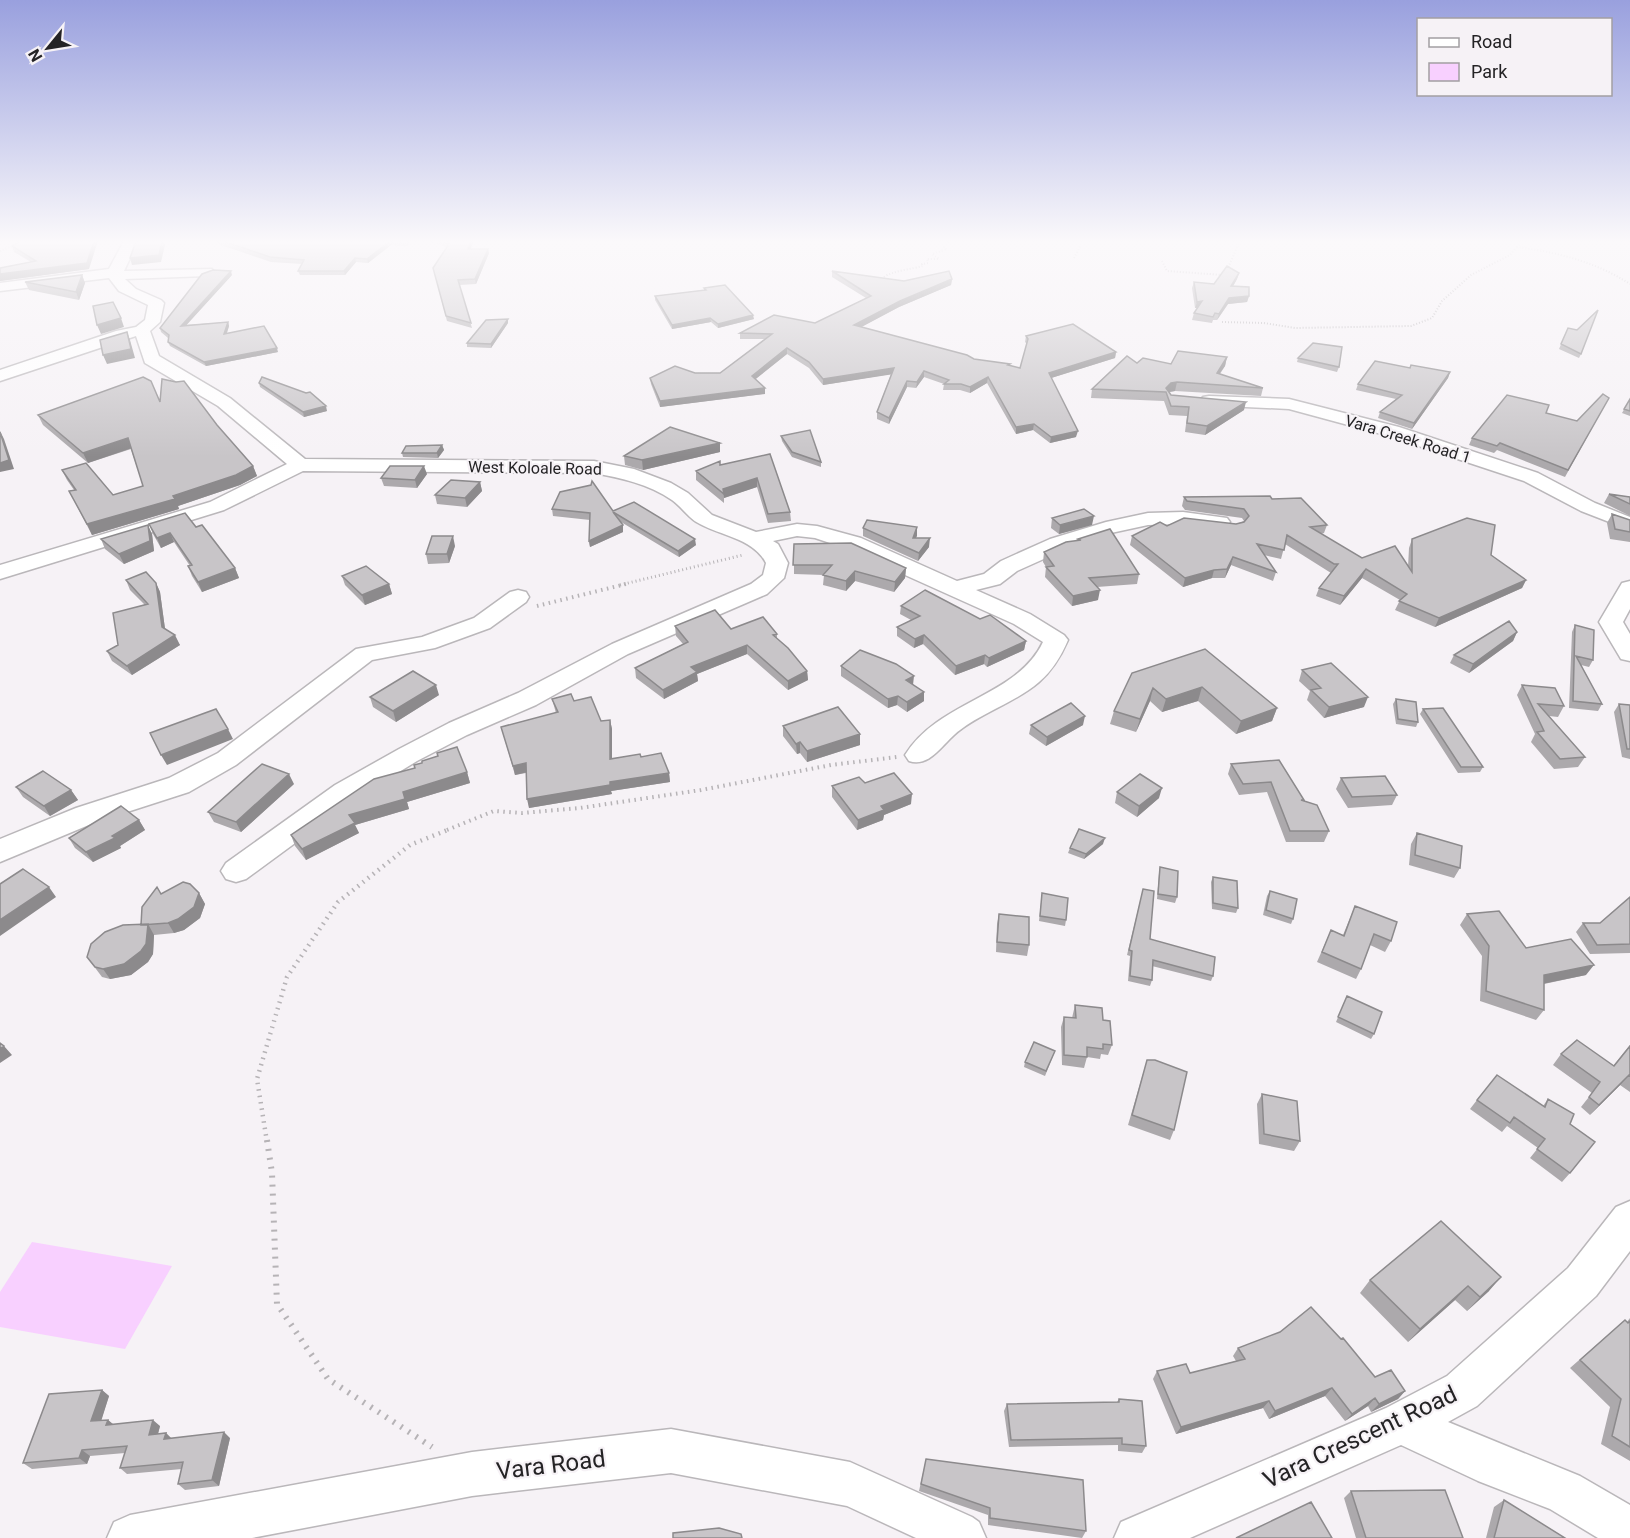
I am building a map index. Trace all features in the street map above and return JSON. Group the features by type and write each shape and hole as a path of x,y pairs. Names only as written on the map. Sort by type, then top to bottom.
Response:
{"street":[{"path":"0,376 122,334 142,330 152,322 154,313"},
{"path":"0,572 217,506 300,465 224,402 150,359 142,330"},
{"name":"Vara Creek Road 1","path":"1186,399 1231,403 1289,404 1392,431 1531,477 1588,507 1630,524"},
{"name":"West Koloale Road","path":"300,465 605,469 627,473 664,487 681,497 705,519 762,544"},
{"path":"954,589 992,579 1009,566 1058,544 1137,521 1183,518 1234,524"},
{"path":"236,871 345,792 408,755 458,729 527,699 620,649 759,589 773,578 777,563 762,544 797,530 817,532 854,543 1022,619 1056,640 1051,653 1044,662 1020,686 966,713 938,733 918,755"},
{"path":"1630,588 1611,622 1630,654"},
{"path":"0,851 86,815 179,785 227,759 365,654 427,643 482,623 525,602"},
{"name":"Vara Crescent Road","path":"1137,1538 1401,1423 1462,1391 1582,1282 1630,1220"},
{"path":"1401,1423 1494,1465 1564,1492 1630,1531"},
{"name":"Vara Road","path":"130,1538 472,1474 671,1451 850,1484 963,1538"}],"path":[{"path":"1222,322 1264,322 1295,328 1411,326 1432,318 1435,313"},
{"path":"525,602 762,544"},
{"path":"472,1474 328,1379 277,1304 272,1173 257,1079 287,977 338,902 410,845 494,811 522,813 580,808 701,790 831,765 918,755"}],"green space":[{"path":"32,1242 172,1266 125,1349 0,1327 0,1292"}],"building":[{"path":"94,313 118,313 121,318 97,325"},
{"path":"172,313 193,313 181,326 228,322 224,334 264,326 277,348 204,362 168,342 169,335 160,328"},
{"path":"445,313 468,313 471,323 446,316"},
{"path":"665,313 751,313 753,315 718,324 710,318 672,325"},
{"path":"836,313 877,313 854,325 967,355 974,359 1010,364 1008,365 1020,368 1028,339 1026,336 1073,324 1116,352 1049,373 1078,431 1051,437 1034,424 1016,427 988,377 970,387 961,384 944,384 949,380 924,371 917,382 907,381 889,418 877,412 894,368 823,379 809,362 787,348 752,376 765,388 660,401 650,378 675,366 695,373 720,373 772,334 740,333 774,315 815,323"},
{"path":"1194,313 1220,313 1215,313 1213,317"},
{"path":"1597,313 1581,354 1561,344 1568,328 1577,330"},
{"path":"508,319 491,344 467,343 486,320"},
{"path":"127,332 131,349 103,355 100,340"},
{"path":"1313,343 1342,347 1339,367 1298,358"},
{"path":"1178,351 1227,357 1217,373 1263,388 1171,383 1166,388 1171,395 1246,402 1207,426 1187,423 1189,407 1171,406 1166,392 1092,389 1127,356 1137,363 1143,358 1171,364"},
{"path":"1375,361 1410,368 1411,365 1450,372 1414,423 1380,412 1402,395 1358,384"},
{"path":"143,377 151,381 160,402 162,379 184,381 217,425 253,466 236,475 173,496 175,499 87,524 69,491 76,490 62,470 86,463 113,495 143,486 128,438 83,453 38,415"},
{"path":"262,377 306,393 310,392 326,406 303,412 259,383"},
{"path":"1603,394 1609,398 1568,470 1500,443 1497,446 1472,438 1507,395 1549,405 1546,413 1577,421"},
{"path":"1630,399 1630,411 1624,409"},
{"path":"670,427 720,443 642,460 624,456"},
{"path":"810,430 821,462 792,452 781,436"},
{"path":"0,432 9,460 0,463"},
{"path":"442,445 437,453 402,453 406,446"},
{"path":"770,454 790,512 768,514 757,478 723,489 724,494 696,471 720,461 720,465"},
{"path":"390,466 424,466 415,480 381,478"},
{"path":"451,480 480,482 465,498 435,495"},
{"path":"592,481 613,511 634,502 695,539 678,551 613,512 623,525 589,541 590,513 552,509 560,492 591,485"},
{"path":"1609,494 1630,497 1630,504"},
{"path":"1270,496 1272,499 1301,498 1327,525 1310,527 1362,558 1395,546 1412,572 1412,539 1467,518 1495,525 1491,555 1526,580 1439,618 1399,601 1407,594 1366,569 1344,596 1319,588 1338,564 1334,564 1287,535 1284,550 1257,544 1276,572 1233,557 1227,569 1185,578 1132,536 1160,522 1167,526 1184,518 1236,524 1244,522 1249,516 1244,509 1187,501 1184,497"},
{"path":"1084,509 1094,516 1060,525 1052,518"},
{"path":"185,513 196,527 202,525 235,568 198,582 188,566 192,565 170,533 157,538 149,524"},
{"path":"1612,514 1630,520 1630,532 1615,529"},
{"path":"867,520 917,527 913,538 930,538 919,553 863,528"},
{"path":"148,525 150,541 119,554 101,539"},
{"path":"1110,529 1139,574 1089,578 1100,590 1073,596 1046,567 1054,566 1044,552 1066,542 1081,540 1078,539"},
{"path":"432,536 453,536 447,554 426,554"},
{"path":"851,543 906,568 895,582 855,571 846,581 823,575 832,565 793,565 794,544"},
{"path":"366,566 389,584 362,595 342,576"},
{"path":"146,572 156,583 162,627 175,635 127,666 107,651 118,645 113,613 148,604 126,580"},
{"path":"925,590 980,619 990,615 1026,641 989,658 985,655 956,666 924,635 915,639 897,627 920,616 901,606"},
{"path":"715,610 731,629 763,617 777,634 773,635 788,648 807,671 788,681 747,645 691,667 697,672 663,690 635,668 688,642 675,626"},
{"path":"1509,621 1517,632 1473,664 1454,655"},
{"path":"1575,625 1594,630 1593,660 1576,656 1602,704 1573,701"},
{"path":"1205,649 1277,708 1241,721 1202,687 1166,699 1153,688 1140,719 1114,711 1132,673"},
{"path":"860,650 896,664 914,676 906,680 924,692 907,702 898,696 888,699 841,666"},
{"path":"1331,663 1368,697 1329,707 1311,690 1321,688 1302,670"},
{"path":"413,671 436,685 393,711 370,697"},
{"path":"1522,685 1555,688 1564,706 1538,704 1585,757 1560,759 1537,732 1544,731"},
{"path":"571,694 574,701 591,697 601,721 610,720 610,759 661,753 669,773 527,799 526,763 513,766 501,727 558,712 552,699"},
{"path":"1396,699 1416,702 1418,722 1398,719"},
{"path":"1071,703 1085,716 1047,737 1031,725"},
{"path":"1619,704 1630,705 1630,749 1627,749"},
{"path":"838,707 860,734 807,751 800,742 796,744 783,726"},
{"path":"1443,708 1483,767 1461,767 1423,709"},
{"path":"216,709 228,729 161,755 150,733"},
{"path":"457,747 467,772 403,792 405,799 349,815 355,823 302,849 291,835 374,779 415,768 414,765 438,756 437,753"},
{"path":"1279,760 1304,800 1301,800 1317,805 1329,831 1290,831 1271,782 1243,784 1231,764"},
{"path":"262,764 289,774 236,822 208,812"},
{"path":"43,771 71,790 44,806 16,787"},
{"path":"894,773 912,794 881,806 884,810 858,820 832,786 859,777 865,783"},
{"path":"1140,774 1162,788 1139,806 1117,792"},
{"path":"1385,776 1397,795 1352,797 1341,778"},
{"path":"121,806 139,820 112,836 115,838 86,852 69,838"},
{"path":"1079,829 1105,838 1086,854 1070,848"},
{"path":"1417,833 1462,846 1460,868 1415,855"},
{"path":"1160,867 1178,871 1177,897 1158,894"},
{"path":"23,869 49,887 0,920 0,884"},
{"path":"1213,877 1237,881 1238,908 1213,903"},
{"path":"183,882 190,884 199,893 194,907 178,919 168,923 141,925 142,907 157,887 161,894"},
{"path":"1143,889 1154,891 1150,939 1215,957 1213,976 1153,960 1152,980 1130,976 1132,951 1129,950"},
{"path":"1270,891 1297,899 1293,919 1266,910"},
{"path":"1042,893 1068,898 1066,920 1040,916"},
{"path":"1630,897 1630,944 1597,945 1583,923 1600,923"},
{"path":"1355,906 1397,922 1391,941 1374,934 1361,969 1322,952 1331,930 1344,936"},
{"path":"1499,911 1526,948 1571,939 1594,965 1544,975 1544,1010 1486,991 1489,946 1467,914"},
{"path":"999,914 1029,917 1029,945 997,942"},
{"path":"148,924 146,944 141,951 124,964 103,969 95,967 87,957 91,944 105,932 123,925"},
{"path":"1347,996 1382,1012 1374,1034 1338,1017"},
{"path":"1075,1005 1102,1008 1103,1020 1110,1021 1112,1045 1103,1044 1103,1049 1087,1047 1087,1057 1064,1055 1064,1017 1076,1018"},
{"path":"1577,1040 1614,1066 1630,1046 1630,1076 1599,1105 1589,1097 1600,1082 1561,1054"},
{"path":"1034,1042 1055,1051 1046,1071 1025,1062"},
{"path":"1147,1060 1155,1060 1187,1072 1174,1130 1132,1115"},
{"path":"1497,1075 1545,1107 1548,1099 1574,1114 1570,1124 1595,1142 1570,1173 1537,1149 1545,1139 1514,1117 1510,1123 1477,1100"},
{"path":"1262,1094 1297,1101 1300,1141 1264,1134"},
{"path":"1441,1221 1501,1277 1480,1297 1468,1286 1420,1329 1370,1280"},
{"path":"1311,1307 1341,1339 1343,1338 1375,1377 1391,1370 1405,1391 1379,1404 1375,1398 1352,1414 1332,1388 1275,1411 1269,1401 1181,1427 1157,1371 1186,1364 1190,1373 1245,1359 1238,1348 1280,1332"},
{"path":"1625,1320 1628,1323 1630,1321 1630,1447 1612,1436 1621,1399 1580,1360"},
{"path":"102,1390 91,1421 108,1420 106,1425 153,1420 149,1435 166,1433 164,1439 224,1432 212,1480 178,1484 183,1462 120,1468 127,1446 82,1450 79,1458 23,1463 49,1394"},
{"path":"1119,1399 1142,1401 1146,1446 1122,1444 1122,1438 1011,1440 1007,1404 1119,1402"},
{"path":"926,1459 1083,1480 1086,1531 990,1518 990,1508 921,1484"},
{"path":"1445,1490 1463,1538 1366,1538 1351,1491"},
{"path":"1504,1500 1565,1538 1494,1538"},
{"path":"1311,1502 1332,1538 1236,1538"},
{"path":"719,1528 741,1534 742,1538 673,1538 673,1533"}]}
